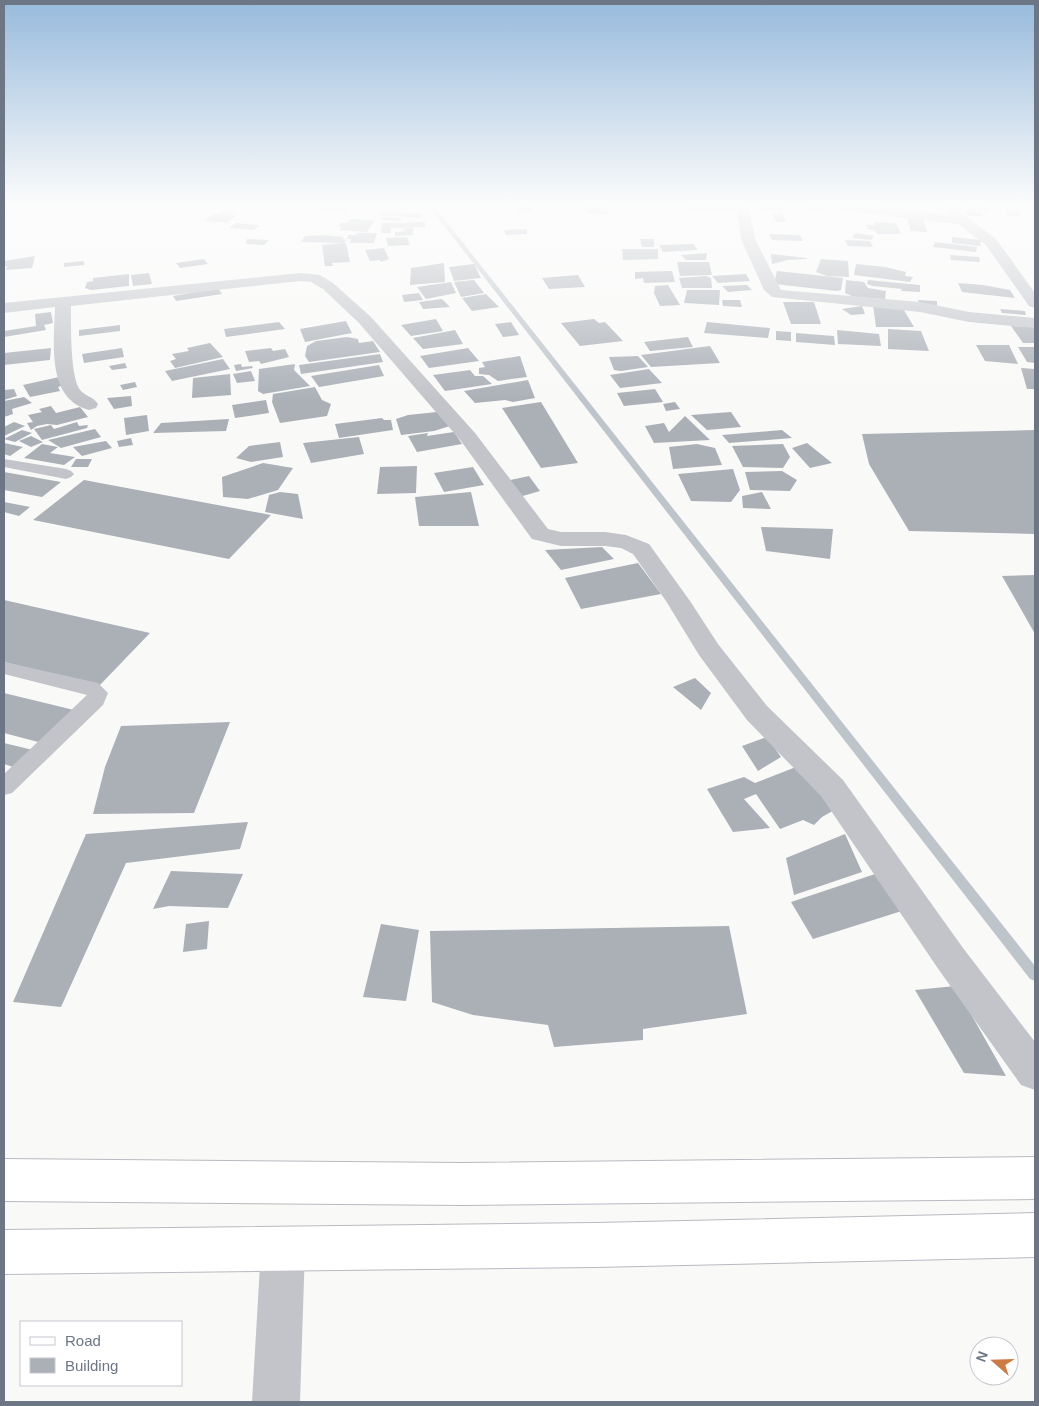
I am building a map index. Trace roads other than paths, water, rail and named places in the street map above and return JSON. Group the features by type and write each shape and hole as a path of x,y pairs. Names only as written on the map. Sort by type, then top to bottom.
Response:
{"main road":[{"path":"4,1180 473,1184 1035,1178"},
{"path":"4,1252 595,1245 1035,1236"}],"street":[{"path":"763,271 772,290 777,294 920,307 969,317 1035,323"},
{"path":"1012,271 1035,303"},
{"path":"4,308 306,276 318,279 328,286 365,320 468,437 540,534 545,537 562,539 605,539 626,542 641,549 678,601 708,649 757,713 832,788 951,959 1035,1072"},
{"path":"63,302 62,328 67,379 71,393 89,404"},
{"path":"276,1402 283,1248"}],"lane":[{"path":"4,463 66,474"},
{"path":"4,668 90,688 98,693 96,700 4,787"}],"waterway":[{"path":"482,271 1035,975"}]}
